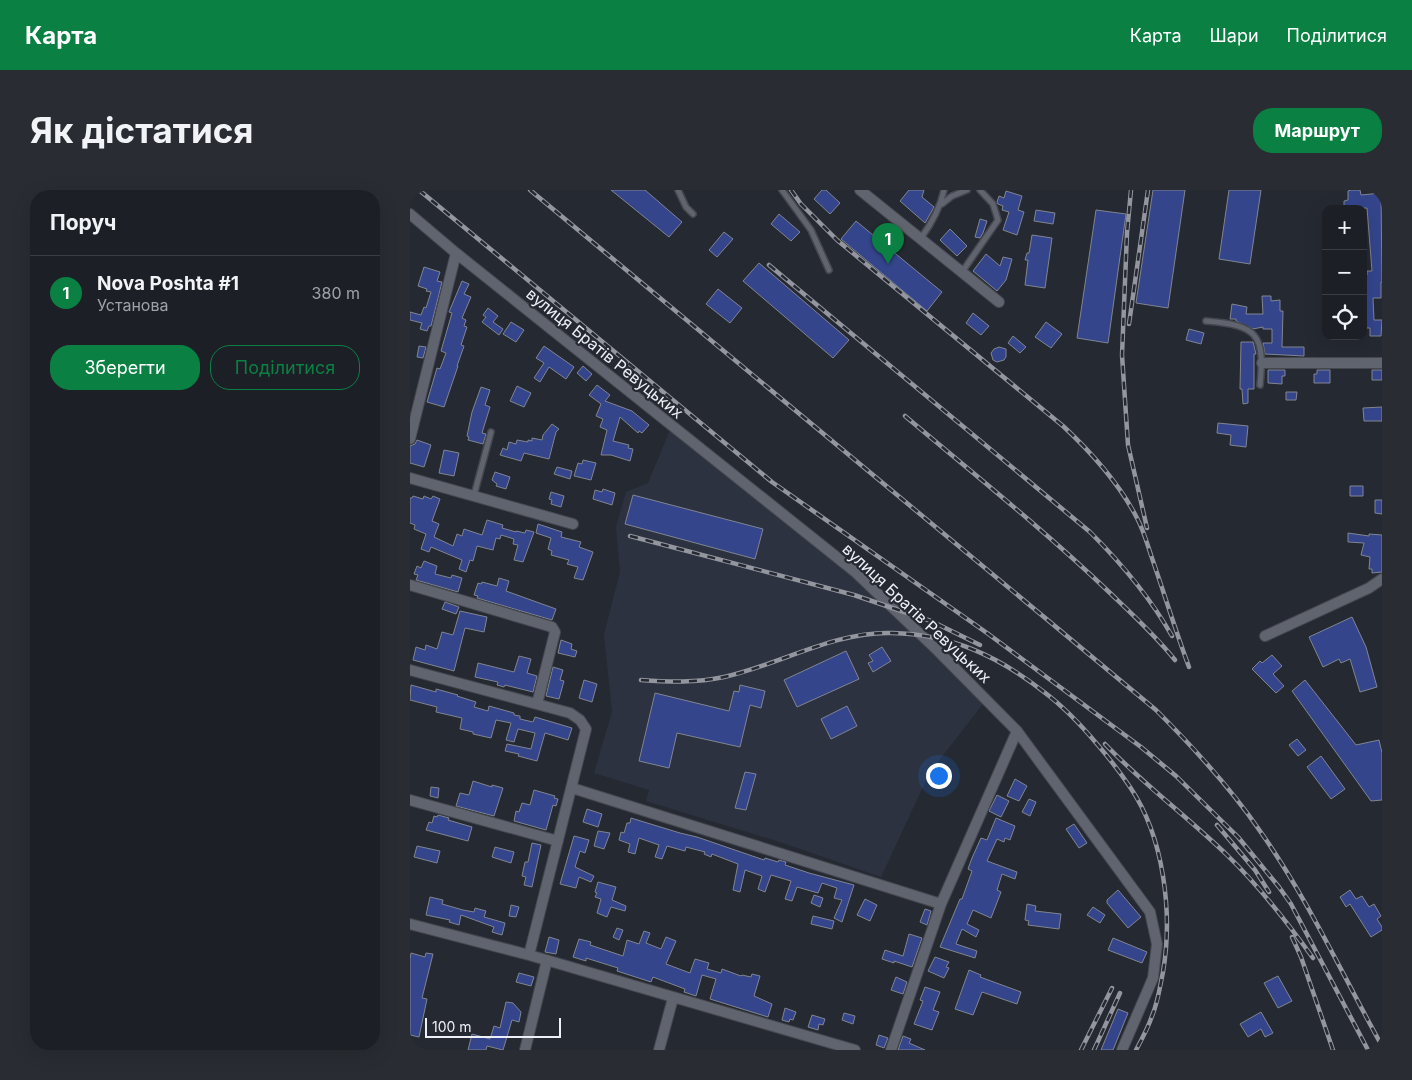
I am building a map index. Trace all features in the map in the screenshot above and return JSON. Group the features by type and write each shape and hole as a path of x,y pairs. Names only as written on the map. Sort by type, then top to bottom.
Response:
{"street":[{"path":"860,190 1000,302"},
{"name":"вулиця Братів Ревуцьких","path":"410,214 456,253 854,571 938,651 1017,731 1150,912 1157,944 1153,978 1122,1050"},
{"path":"410,439 456,253"},
{"path":"1262,363 1382,363"},
{"path":"410,478 573,524"},
{"path":"1265,636 1369,588 1382,580"},
{"path":"410,585 552,627 555,632 537,704"},
{"path":"410,670 570,714 580,720 586,729 529,955"},
{"path":"891,1050 941,904 1017,731"},
{"path":"572,788 941,904"},
{"path":"410,800 558,841"},
{"path":"410,924 547,960 855,1050"},
{"path":"526,1050 547,960"},
{"path":"659,1050 673,998"}],"lane":[{"path":"678,190 686,207 693,214"},
{"path":"782,190 811,230 829,270"},
{"path":"921,239 932,224 941,205 944,190"},
{"path":"941,205 952,196 967,190"},
{"path":"962,272 998,220 993,204 980,190"},
{"path":"1206,321 1238,326 1252,332 1258,339 1262,363 1260,385"},
{"path":"474,495 491,432"}],"shaded area":[{"path":"672,425 854,571 986,700 930,772 881,877 783,843 646,801 649,790 594,773 612,712 604,634 620,572 616,527 626,492 648,483"}],"building":[{"path":"611,190 645,190 682,222 669,237"},
{"path":"822,190 826,190 840,203 830,214 814,199"},
{"path":"909,190 924,190 922,197 934,207 925,223 900,201"},
{"path":"1153,190 1185,190 1168,308 1136,303"},
{"path":"1229,190 1261,190 1250,264 1219,259"},
{"path":"1360,190 1361,195 1381,193 1381,298 1373,298 1374,320 1382,320 1381,336 1370,336 1370,328 1367,328 1367,271 1372,271 1367,205 1344,205 1344,201 1348,200 1348,191"},
{"path":"1006,191 1022,196 1018,210 1024,212 1017,235 1003,230 1009,212 1002,210 1003,206 997,202 999,196 1004,198"},
{"path":"1036,210 1055,213 1053,224 1034,221"},
{"path":"1096,210 1126,214 1108,343 1077,338"},
{"path":"779,214 800,232 791,241 771,224"},
{"path":"980,219 987,221 980,238 975,237"},
{"path":"856,221 942,292 927,311 841,239"},
{"path":"950,229 967,246 957,256 940,240"},
{"path":"724,232 733,239 717,257 709,250"},
{"path":"1032,235 1052,238 1045,288 1025,285 1028,260 1025,260 1027,253 1029,253"},
{"path":"986,254 1000,266 1003,257 1012,259 1006,280 997,291 973,271"},
{"path":"759,263 849,340 833,358 743,281"},
{"path":"424,267 440,272 437,281 442,282 431,326 429,326 427,331 420,329 422,323 410,320 410,312 421,315 424,307 426,308 431,292 418,286"},
{"path":"462,281 469,284 464,294 471,297 462,318 466,320 464,326 467,327 461,345 464,346 444,407 427,402 437,368 440,369 446,353 441,351 452,313 449,312"},
{"path":"718,289 742,308 730,323 706,304"},
{"path":"1262,296 1271,296 1271,301 1280,300 1280,311 1283,311 1282,347 1304,347 1304,356 1265,354 1263,343 1272,343 1272,329 1263,329 1263,327 1253,329 1236,321 1236,319 1230,319 1232,304 1247,307 1246,314 1263,314"},
{"path":"488,308 498,316 493,322 503,329 499,335 482,322 486,317 483,315"},
{"path":"973,313 989,326 981,335 966,323"},
{"path":"511,322 524,330 516,342 503,334"},
{"path":"1046,322 1062,334 1051,348 1035,337"},
{"path":"1189,329 1204,333 1201,344 1186,340"},
{"path":"1013,336 1026,347 1020,353 1008,343"},
{"path":"1241,342 1253,342 1256,354 1254,354 1254,389 1248,389 1248,403 1243,404 1242,389 1240,389"},
{"path":"419,346 426,347 423,358 417,357"},
{"path":"544,346 574,367 566,379 549,367 540,382 534,378 544,363 536,358"},
{"path":"999,347 1006,349 1006,357 1004,360 997,362 993,360 991,353"},
{"path":"583,366 592,374 586,381 577,373"},
{"path":"1268,370 1285,370 1285,376 1282,376 1282,384 1268,383"},
{"path":"1317,370 1330,370 1330,383 1314,383 1314,374 1317,374"},
{"path":"1372,370 1382,370 1382,380 1372,380"},
{"path":"597,385 610,395 605,401 632,411 649,425 642,433 639,431 638,433 620,417 613,441 629,445 628,448 633,449 630,461 611,455 601,455 607,430 600,427 603,419 596,416 601,404 589,395"},
{"path":"517,386 531,393 524,407 510,401"},
{"path":"481,387 490,390 485,405 490,407 482,433 486,434 483,444 468,440 469,437 467,436 472,412"},
{"path":"1286,392 1297,392 1296,400 1286,400"},
{"path":"1382,407 1382,421 1364,421 1363,408"},
{"path":"1218,423 1248,426 1246,447 1230,445 1231,435 1217,433"},
{"path":"552,424 559,429 556,432 549,459 524,453 521,461 500,455 503,448 507,450 509,442 516,444 517,440 528,442 528,440 532,441 532,438 542,440 543,435"},
{"path":"417,440 431,445 424,467 410,463 410,446 415,444"},
{"path":"444,450 459,453 454,476 439,473"},
{"path":"583,460 596,463 591,480 574,476 578,463 582,464"},
{"path":"557,467 572,471 570,479 554,474"},
{"path":"495,472 510,477 506,489 496,486 497,484 492,480"},
{"path":"1350,486 1363,486 1363,496 1350,496"},
{"path":"603,489 615,493 612,505 593,499 595,490 602,492"},
{"path":"551,492 564,496 561,507 551,504 552,500 549,499"},
{"path":"633,495 763,529 755,559 625,524"},
{"path":"413,496 423,499 424,496 431,499 433,496 440,499 432,521 439,524 434,537 453,546 457,534 462,536 464,529 482,535 487,520 503,525 502,528 516,532 525,533 526,530 534,532 523,562 514,560 518,545 513,544 514,539 501,535 500,539 496,538 493,550 477,546 473,561 470,560 466,572 459,569 462,560 431,547 429,552 421,549 426,534 414,529 415,525 410,523 410,498"},
{"path":"1375,500 1382,500 1382,514 1375,513"},
{"path":"538,524 562,532 561,537 581,542 579,547 593,552 583,580 574,578 578,567 567,564 569,560 551,555 552,551 548,549 551,538 536,533"},
{"path":"1348,533 1369,536 1369,534 1382,535 1382,572 1372,573 1372,569 1369,569 1370,557 1361,555 1364,543 1348,542"},
{"path":"424,561 437,566 435,574 451,578 452,575 462,578 458,592 416,580 418,575 414,574 417,566 421,568"},
{"path":"499,578 509,581 506,591 556,609 552,620 477,598 478,596 474,595 478,583 481,584 482,582 497,586"},
{"path":"445,602 459,607 456,614 442,609"},
{"path":"460,611 487,617 484,632 465,628 454,671 413,660 416,647 425,650 426,645 437,649 442,632 453,635"},
{"path":"1352,617 1366,647 1377,687 1360,692 1350,659 1341,663 1339,659 1323,667 1309,637"},
{"path":"561,640 572,644 571,649 577,651 575,657 558,653"},
{"path":"882,647 891,661 873,672 868,663 873,661 869,655"},
{"path":"846,651 859,679 797,707 784,680"},
{"path":"1272,655 1282,666 1273,674 1284,686 1276,693 1252,669 1260,661 1262,663"},
{"path":"519,656 531,659 527,673 537,676 533,692 505,685 504,687 497,685 498,682 475,677 478,663 514,672"},
{"path":"553,667 563,670 560,680 564,681 559,699 546,696"},
{"path":"584,680 597,684 592,702 579,698"},
{"path":"1305,680 1356,745 1379,740 1382,753 1382,800 1371,801 1292,691"},
{"path":"411,685 436,692 436,689 458,695 476,702 474,707 488,711 489,706 514,713 514,715 520,716 520,719 533,722 535,717 572,728 568,740 545,733 537,761 518,756 519,754 505,751 507,744 531,749 535,733 518,729 514,742 506,740 511,723 496,720 491,738 460,729 462,718 436,712 437,707 410,700"},
{"path":"740,685 765,691 761,708 750,705 740,747 677,733 669,768 639,761 655,693 729,711 734,691 739,692"},
{"path":"847,706 857,726 831,739 821,719"},
{"path":"1297,739 1306,750 1298,756 1289,745"},
{"path":"1321,756 1345,789 1331,799 1307,767"},
{"path":"745,772 756,774 746,810 735,808"},
{"path":"1015,779 1027,786 1019,801 1007,796"},
{"path":"473,781 492,787 492,785 503,788 494,816 456,806 460,793 469,795"},
{"path":"431,787 439,788 438,798 430,796"},
{"path":"534,790 555,796 554,798 558,799 556,806 553,805 546,830 514,821 516,811 519,812 522,803 530,805"},
{"path":"997,795 1009,801 1001,817 989,811"},
{"path":"1029,799 1036,802 1030,816 1022,812"},
{"path":"587,809 602,814 598,827 583,822"},
{"path":"438,815 472,827 468,841 426,830 429,822 432,823 434,816 437,817"},
{"path":"631,818 697,837 764,860 765,858 786,862 785,865 854,885 842,922 834,918 842,900 834,898 837,888 822,883 818,893 797,887 792,901 785,899 791,881 771,875 765,892 758,889 762,876 745,870 740,892 733,890 738,864 712,854 711,857 704,854 705,852 686,847 685,851 667,846 662,859 655,857 659,845 639,838 635,854 628,852 630,844 619,840 621,832 624,833 627,823 630,823"},
{"path":"996,818 1015,826 1010,840 1005,838 1004,842 997,839 987,861 1017,872 1015,879 1002,874 997,890 1001,892 991,918 973,910 967,924 979,930 976,937 962,929 956,944 977,951 975,958 940,947 960,899 962,899 972,871 968,869 972,858 981,838 987,840"},
{"path":"1074,824 1087,843 1079,848 1066,829"},
{"path":"598,831 610,833 604,849 594,846"},
{"path":"574,836 589,840 585,853 580,851 575,867 594,876 591,882 579,877 576,888 560,884"},
{"path":"532,843 541,845 532,887 524,885 526,877 522,876 525,862 528,862"},
{"path":"417,846 440,851 437,863 414,857"},
{"path":"495,847 514,852 511,863 492,857"},
{"path":"598,882 616,887 612,900 626,906 625,911 611,907 607,917 597,913 601,899 595,897"},
{"path":"1118,890 1141,917 1128,928 1107,903 1107,900"},
{"path":"1350,890 1356,899 1362,896 1369,907 1374,904 1381,916 1377,919 1382,930 1371,937 1350,904 1346,907 1340,897"},
{"path":"814,895 823,898 820,907 811,903"},
{"path":"430,897 443,900 442,904 463,910 474,912 475,908 486,911 484,917 505,923 502,935 492,932 494,927 461,915 459,925 449,922 450,920 426,915"},
{"path":"865,899 877,905 870,921 857,915"},
{"path":"1027,904 1036,906 1035,911 1061,914 1059,929 1028,925 1029,921 1025,920"},
{"path":"511,905 519,907 516,917 509,916"},
{"path":"1093,907 1105,915 1100,923 1087,915"},
{"path":"925,909 931,911 927,925 920,922"},
{"path":"813,916 834,921 832,929 811,924"},
{"path":"617,928 623,930 619,940 613,937"},
{"path":"644,931 650,933 646,943 661,949 666,937 676,941 666,964 690,973 695,959 709,963 707,969 721,973 722,969 741,976 751,977 752,974 760,976 754,996 772,1004 768,1017 710,999 716,979 702,975 696,996 684,992 685,989 653,977 651,982 617,971 618,968 586,958 586,961 573,957 579,939 591,942 590,945 623,956 627,940 639,944"},
{"path":"909,934 922,938 912,967 882,959 885,950 903,956"},
{"path":"549,937 559,940 556,954 545,952"},
{"path":"1113,938 1147,952 1142,963 1108,950"},
{"path":"411,953 425,957 426,953 433,954 422,998 427,999 419,1037 410,1035"},
{"path":"935,957 949,962 946,967 949,968 944,978 928,971"},
{"path":"969,970 981,975 980,977 1021,992 1017,1004 982,992 973,1015 955,1009"},
{"path":"519,973 534,977 531,986 516,982"},
{"path":"1278,976 1292,1001 1278,1008 1264,983"},
{"path":"896,977 907,982 903,994 891,990"},
{"path":"925,987 940,992 933,1010 939,1012 932,1030 914,1024 923,1001 920,1000"},
{"path":"506,1002 513,1003 521,1012 519,1022 512,1020 503,1050 487,1046 486,1050 468,1050 472,1034 490,1039 494,1026 500,1028"},
{"path":"785,1008 796,1012 793,1020 790,1019 789,1022 782,1020"},
{"path":"1118,1009 1128,1013 1113,1050 1101,1050"},
{"path":"1261,1012 1273,1033 1265,1037 1261,1029 1248,1037 1240,1024"},
{"path":"844,1013 855,1016 853,1024 842,1020"},
{"path":"812,1015 825,1019 823,1025 819,1024 818,1030 808,1027"},
{"path":"879,1035 888,1038 884,1048 876,1045"},
{"path":"903,1036 911,1039 909,1043 925,1050 898,1050"}],"railway":[{"path":"419,190 772,482 987,633 1141,747 1176,776 1238,837 1291,904 1368,1050"},
{"path":"530,190 1156,710 1224,783 1277,857 1294,883 1382,1046"},
{"path":"791,190 801,204 837,240 1063,426 1104,469 1130,505 1142,528 1189,667"},
{"path":"1131,190 1127,233 1122,355 1128,445 1147,528"},
{"path":"1129,324 1148,190"},
{"path":"769,265 1090,532 1135,581 1172,636"},
{"path":"905,416 1008,502 1084,569 1143,625 1175,660"},
{"path":"630,536 854,595 931,621 980,645"},
{"path":"641,680 682,682 724,677 745,672 849,637 892,633 914,634 973,649 1027,679 1078,723 1122,776 1142,807 1158,852 1166,901 1166,949 1156,1005 1147,1029 1136,1050"},
{"path":"1105,744 1240,868 1273,905 1313,958"},
{"path":"1217,825 1255,870 1269,892"},
{"path":"1292,937 1301,957 1333,1050"},
{"path":"1081,1050 1112,988"},
{"path":"1094,1050 1120,993"}],"place":[{"name":"Nova Poshta #1","path":"888,264"}]}
